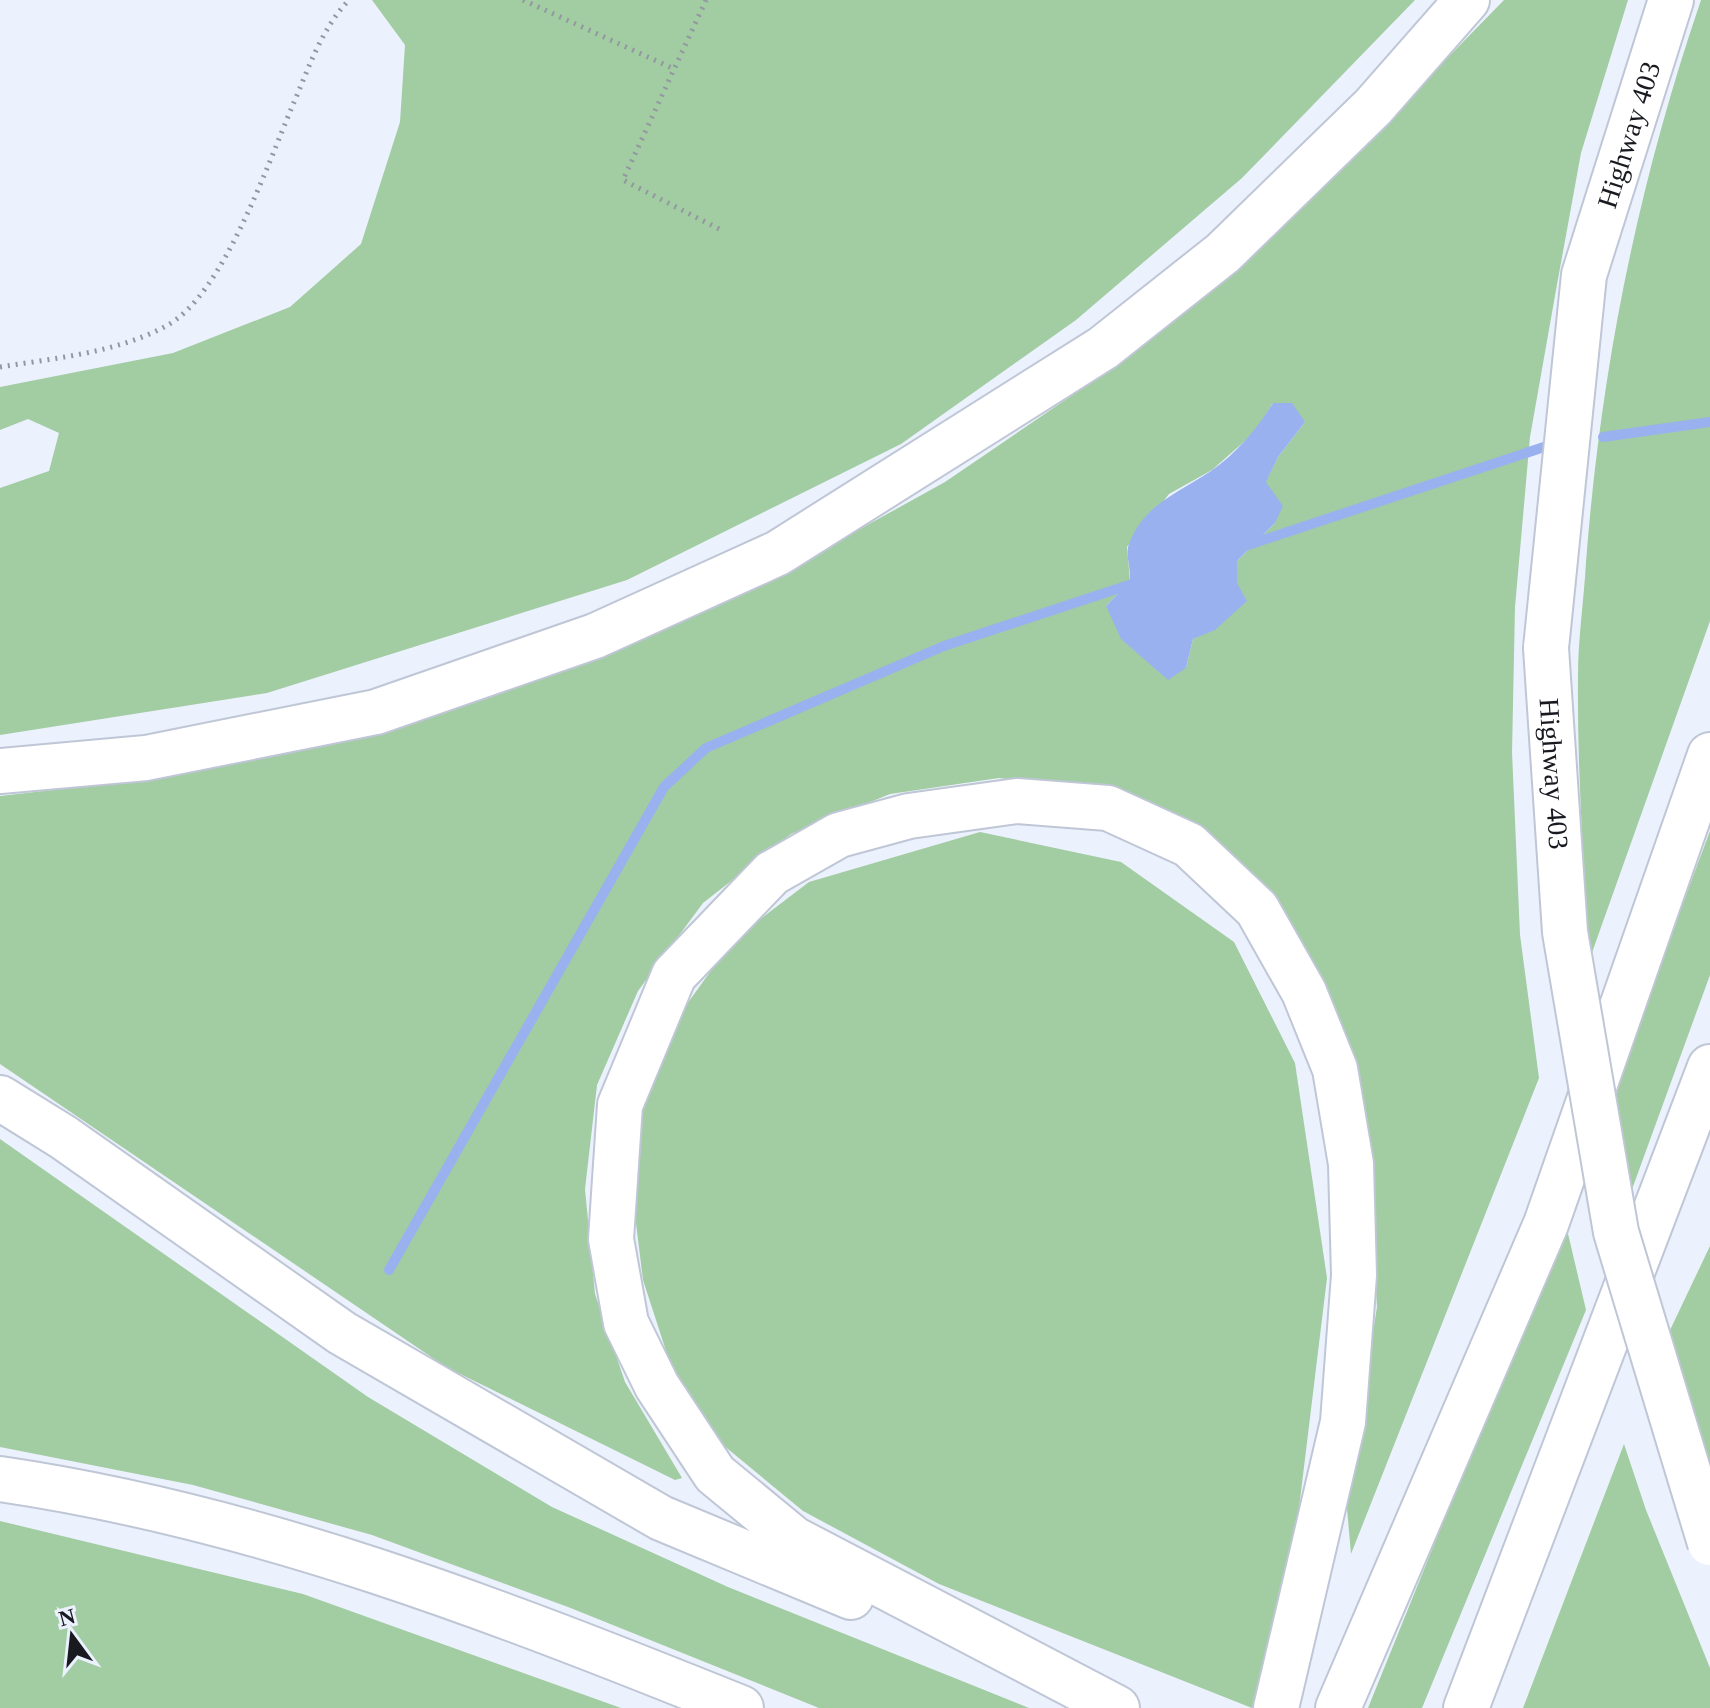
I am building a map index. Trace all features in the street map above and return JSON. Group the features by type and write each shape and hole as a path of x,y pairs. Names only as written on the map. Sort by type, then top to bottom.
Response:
{"highway":[{"path":"0,771 146,758 376,712 595,636 778,553 1103,348 1211,262 1373,107 1467,0"},
{"name":"Highway 403","path":"1671,0 1584,275 1546,648 1565,932 1616,1232 1710,1543"},
{"path":"1338,1708 1546,1224 1710,755"},
{"path":"1117,1708 794,1539 715,1474 657,1386 626,1323 611,1239 620,1105 674,975 772,873 839,835 909,816 1017,801 1108,808 1189,845 1257,909 1304,992 1335,1069 1351,1164 1354,1275 1343,1422 1276,1708"},
{"path":"1472,1703 1710,1067"},
{"path":"0,1098 63,1137 342,1333 661,1518 1117,1708"},
{"path":"0,1479 168,1509 298,1543 498,1612 741,1708"}],"path":[{"path":"0,367 72,356 128,342 168,326 192,306 213,280 253,198 325,31 349,0"},
{"path":"523,0 672,68"},
{"path":"706,0 672,68 623,180 723,231"}],"green space":[{"path":"372,0 1415,0 1242,178 1076,320 901,444 627,580 267,693 0,735 0,488 49,471 59,433 28,419 0,430 0,387 173,353 290,307 361,244 400,122 405,45"},
{"path":"1504,0 1628,0 1581,153 1530,437 1515,607 1512,752 1520,935 1539,1078 1351,1554 1346,1497 1377,1307 1365,1112 1321,974 1257,883 1100,791 999,778 890,794 791,834 703,903 638,991 597,1085 585,1189 595,1294 625,1382 682,1478 675,1480 446,1367 0,1064 0,796 158,778 376,727 786,570 945,482 1099,377 1295,214","holes":["1273,403 1305,422 1278,457 1265,483 1275,523 1237,561 1235,588 1229,609 1216,625 1193,639 1186,668 1106,606 1130,581 1127,547 1169,494 1212,470 1255,432"]},
{"path":"1701,0 1710,0 1710,621 1589,961 1578,676 1601,418 1612,347 1641,208"},
{"path":"1710,831 1710,975 1627,1203 1608,1104"},
{"path":"980,832 1121,862 1234,942 1295,1063 1327,1278 1299,1508 1252,1708 939,1584 803,1511 717,1440 669,1360 643,1280 632,1191 644,1095 682,1011 733,940 809,882"},
{"path":"0,1139 368,1397 552,1507 728,1587 1029,1708 819,1708 568,1607 372,1535 193,1485 0,1447"},
{"path":"1565,1221 1586,1310 1422,1708 1368,1708"},
{"path":"1710,1246 1710,1490 1662,1347"},
{"path":"1624,1444 1646,1510 1710,1668 1710,1708 1523,1708"},
{"path":"0,1521 303,1594 621,1708 0,1708"}],"water":[{"path":"1273,403 1292,403 1305,422 1278,457 1266,482 1283,506 1275,523 1237,561 1237,583 1247,601 1215,630 1193,639 1186,668 1168,680 1121,639 1106,606 1130,581 1129,544 1143,519 1152,510 1229,456 1253,431"}],"waterway":[{"path":"1603,437 1710,422"},
{"path":"1245,546 1550,445"},
{"path":"389,1270 664,787 706,748 944,646 1135,583"}]}
